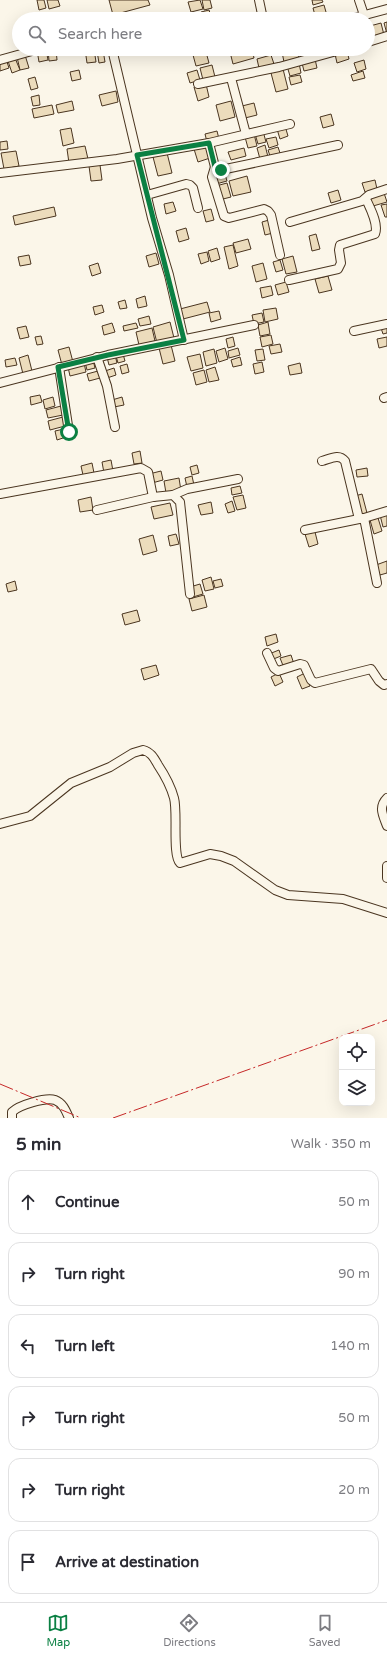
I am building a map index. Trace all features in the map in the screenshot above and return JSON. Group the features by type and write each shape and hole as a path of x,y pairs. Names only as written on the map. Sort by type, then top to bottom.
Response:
{"street":[{"path":"259,0 262,12"},
{"path":"360,0 363,12"},
{"path":"375,12 387,9"},
{"path":"375,40 387,36"},
{"path":"0,60 14,56"},
{"path":"114,56 184,340"},
{"path":"198,84 231,78 317,56"},
{"path":"231,78 246,134"},
{"path":"0,174 74,166 209,143 290,124"},
{"path":"209,143 215,167 212,177 224,216 229,218 264,209 268,211 271,215 280,255"},
{"path":"215,167 221,170 338,145"},
{"path":"147,195 186,184 190,185 193,188 198,208"},
{"path":"290,222 366,198 369,195 387,189"},
{"path":"289,280 338,269 341,263 339,250 340,245 375,234 377,230 366,198"},
{"path":"354,331 387,324"},
{"path":"0,383 98,357 254,325"},
{"path":"98,357 107,386 115,427"},
{"path":"58,367 69,432"},
{"path":"322,461 336,456 345,461 377,583"},
{"path":"0,494 141,468 148,472 153,497"},
{"path":"97,510 153,497 173,495 187,490 238,479"},
{"path":"173,495 180,502 190,594"},
{"path":"305,530 361,519 387,511"},
{"path":"267,653 274,668 278,671 300,664 304,665 311,680 315,683 371,669 379,681 384,685 387,684"},
{"path":"0,824 30,816 71,783 110,767 132,753 143,750 150,753 162,771 174,799 178,858 180,863 210,854 221,856 234,861 275,890 288,895 343,899 387,913"},
{"path":"387,798 382,803 381,809 387,826"},
{"path":"387,866 387,878"},
{"path":"12,1118 12,1112 15,1108 50,1099 60,1103 69,1118"}],"building":[{"path":"37,0 44,0 46,8 39,10"},
{"path":"47,0 58,0 60,6 49,9"},
{"path":"109,0 148,0 150,5 124,12 112,12"},
{"path":"200,0 203,9 191,12 188,2"},
{"path":"202,0 210,0 212,8 204,10"},
{"path":"312,0 322,0 323,2 313,5"},
{"path":"324,5 326,12 314,12 313,8"},
{"path":"387,22 387,34 384,23"},
{"path":"381,23 384,35 375,37 375,25"},
{"path":"25,56 29,68 20,70 17,57"},
{"path":"38,56 47,56 48,60 39,62"},
{"path":"49,56 57,56 57,60 49,61"},
{"path":"86,56 95,56 96,62 87,63"},
{"path":"98,56 104,56 105,62 99,63"},
{"path":"193,56 207,56 209,63 196,66"},
{"path":"231,56 254,56 254,58 233,64"},
{"path":"271,56 274,64 259,68 257,59"},
{"path":"283,56 299,56 299,58 284,62"},
{"path":"335,56 348,56 349,59 337,63"},
{"path":"15,58 20,70 12,73 8,61"},
{"path":"6,59 9,68 0,71 0,61"},
{"path":"315,59 317,68 304,71 302,63"},
{"path":"364,60 366,69 357,72 354,63"},
{"path":"299,63 301,73 290,76 287,66"},
{"path":"212,65 215,77 203,80 200,68"},
{"path":"283,69 288,89 276,92 271,73"},
{"path":"79,70 81,79 72,81 70,72"},
{"path":"197,70 200,80 190,83 187,73"},
{"path":"363,71 365,78 353,81 351,75"},
{"path":"300,75 302,82 291,85 289,77"},
{"path":"35,77 38,88 31,90 28,79"},
{"path":"206,84 209,97 198,101 194,87"},
{"path":"116,91 118,102 102,106 99,95"},
{"path":"39,95 40,105 33,106 31,97"},
{"path":"72,101 74,110 58,113 56,105"},
{"path":"231,101 235,117 220,121 216,105"},
{"path":"254,103 257,115 245,118 242,106"},
{"path":"52,105 54,114 34,118 32,109"},
{"path":"331,114 334,125 323,128 320,117"},
{"path":"285,126 288,136 280,139 277,129"},
{"path":"71,128 74,143 63,146 60,130"},
{"path":"217,131 219,139 207,142 205,134"},
{"path":"263,131 266,142 258,144 255,134"},
{"path":"254,134 257,146 248,148 245,137"},
{"path":"276,137 278,145 269,148 266,139"},
{"path":"7,141 8,149 0,150 0,142"},
{"path":"207,145 210,158 198,162 194,149"},
{"path":"265,145 268,157 260,159 257,148"},
{"path":"85,146 88,159 69,163 67,149"},
{"path":"278,147 281,156 271,159 268,150"},
{"path":"244,148 246,156 231,160 228,152"},
{"path":"16,151 19,166 4,169 1,153"},
{"path":"167,153 172,173 158,176 153,157"},
{"path":"100,165 102,180 91,181 89,166"},
{"path":"224,171 227,181 216,184 213,174"},
{"path":"247,176 251,192 233,196 229,181"},
{"path":"375,180 377,189 365,192 362,183"},
{"path":"227,183 231,197 219,200 216,186"},
{"path":"338,190 341,200 331,203 328,193"},
{"path":"384,193 387,202 373,206 370,197"},
{"path":"173,202 176,211 166,214 164,204"},
{"path":"387,204 387,217 385,217 381,205"},
{"path":"54,207 56,216 15,225 13,216"},
{"path":"211,209 214,220 206,222 203,211"},
{"path":"269,220 273,233 265,235 262,222"},
{"path":"186,228 189,239 179,242 176,231"},
{"path":"316,234 320,249 312,251 309,236"},
{"path":"248,239 251,249 236,253 233,243"},
{"path":"233,245 238,266 229,269 224,247"},
{"path":"217,248 220,259 211,262 208,251"},
{"path":"207,252 209,261 201,264 198,254"},
{"path":"156,253 159,264 149,267 146,256"},
{"path":"29,255 31,264 20,266 18,257"},
{"path":"293,256 297,272 286,274 282,259"},
{"path":"280,260 283,270 276,272 273,262"},
{"path":"98,263 101,273 92,276 89,266"},
{"path":"263,263 267,279 256,282 252,266"},
{"path":"328,276 332,290 319,293 315,279"},
{"path":"286,282 289,292 278,295 275,285"},
{"path":"271,286 273,295 262,298 260,288"},
{"path":"145,296 147,306 138,308 136,299"},
{"path":"125,300 127,308 120,309 118,302"},
{"path":"207,302 210,312 183,319 180,309"},
{"path":"102,305 104,312 95,315 93,307"},
{"path":"276,308 278,319 265,322 263,310"},
{"path":"219,311 221,319 211,322 209,313"},
{"path":"262,313 264,322 254,324 252,315"},
{"path":"149,316 151,324 140,326 138,319"},
{"path":"170,322 174,338 157,343 153,327"},
{"path":"268,322 270,334 260,336 258,325"},
{"path":"112,323 115,332 104,335 102,326"},
{"path":"136,323 138,328 124,331 123,326"},
{"path":"26,326 29,337 20,339 17,328"},
{"path":"387,327 387,333 383,334 381,328"},
{"path":"152,328 155,341 139,345 136,332"},
{"path":"271,335 273,344 262,347 260,337"},
{"path":"41,336 43,344 37,345 35,337"},
{"path":"233,337 235,346 228,348 226,339"},
{"path":"387,337 387,346 379,348 377,339"},
{"path":"280,344 282,352 271,354 269,346"},
{"path":"171,345 175,361 163,364 159,348"},
{"path":"69,347 73,362 62,365 58,350"},
{"path":"225,348 228,359 219,362 216,351"},
{"path":"238,348 240,355 229,358 228,351"},
{"path":"214,349 217,363 206,366 203,352"},
{"path":"263,349 265,360 257,361 255,350"},
{"path":"123,354 125,361 118,363 116,356"},
{"path":"200,354 203,368 191,371 187,357"},
{"path":"28,355 32,371 23,374 19,358"},
{"path":"115,355 117,363 109,365 107,357"},
{"path":"240,357 242,365 233,367 231,360"},
{"path":"15,358 17,365 6,367 5,360"},
{"path":"93,360 95,368 87,370 85,362"},
{"path":"262,362 264,372 255,374 253,364"},
{"path":"84,363 86,372 70,376 68,367"},
{"path":"300,363 302,373 290,375 288,366"},
{"path":"127,364 129,372 122,374 120,366"},
{"path":"215,367 219,380 209,382 206,370"},
{"path":"114,368 116,375 107,378 105,371"},
{"path":"204,370 207,382 196,385 193,373"},
{"path":"98,371 100,378 89,381 87,374"},
{"path":"40,395 42,402 31,405 30,397"},
{"path":"53,397 55,406 45,409 43,400"},
{"path":"122,397 124,405 114,407 112,400"},
{"path":"61,406 63,415 48,418 46,410"},
{"path":"63,417 65,426 50,430 48,421"},
{"path":"64,429 66,437 57,440 55,431"},
{"path":"140,451 142,463 134,464 132,453"},
{"path":"111,460 113,471 104,473 102,462"},
{"path":"92,463 94,473 83,475 81,466"},
{"path":"197,465 199,473 192,475 190,467"},
{"path":"367,468 368,476 357,477 356,470"},
{"path":"161,471 163,480 152,483 149,474"},
{"path":"192,476 194,485 187,487 185,478"},
{"path":"179,478 181,491 166,493 164,481"},
{"path":"240,486 242,493 232,495 231,488"},
{"path":"362,494 367,513 360,515 355,496"},
{"path":"243,495 246,508 237,510 233,497"},
{"path":"91,497 93,510 80,512 78,500"},
{"path":"232,501 235,511 228,513 225,504"},
{"path":"211,502 213,513 201,515 198,505"},
{"path":"170,503 173,515 154,519 151,507"},
{"path":"387,514 387,526 383,527 380,515"},
{"path":"378,518 382,531 374,534 370,520"},
{"path":"315,532 318,544 309,547 305,534"},
{"path":"176,534 179,544 170,546 168,536"},
{"path":"153,535 157,551 143,555 139,539"},
{"path":"387,561 387,573 380,575 376,565"},
{"path":"211,577 214,589 205,591 202,580"},
{"path":"221,579 223,586 215,588 213,581"},
{"path":"15,581 17,590 8,592 6,584"},
{"path":"200,584 203,594 193,597 190,587"},
{"path":"204,595 207,607 192,611 189,599"},
{"path":"137,610 140,621 125,625 122,614"},
{"path":"276,634 278,642 267,646 265,637"},
{"path":"279,650 281,656 271,660 269,654"},
{"path":"291,655 294,664 284,668 280,658"},
{"path":"156,665 159,675 144,680 141,669"},
{"path":"279,673 283,682 275,686 271,677"},
{"path":"305,673 310,686 302,689 297,677"}],"power":[{"path":"113,1118 387,1020"},
{"path":"0,1084 81,1118"}],"route":[{"path":"69,432 58,367 108,355 184,340 169,275 152,218 137,155 209,143 215,167 221,170"}]}
